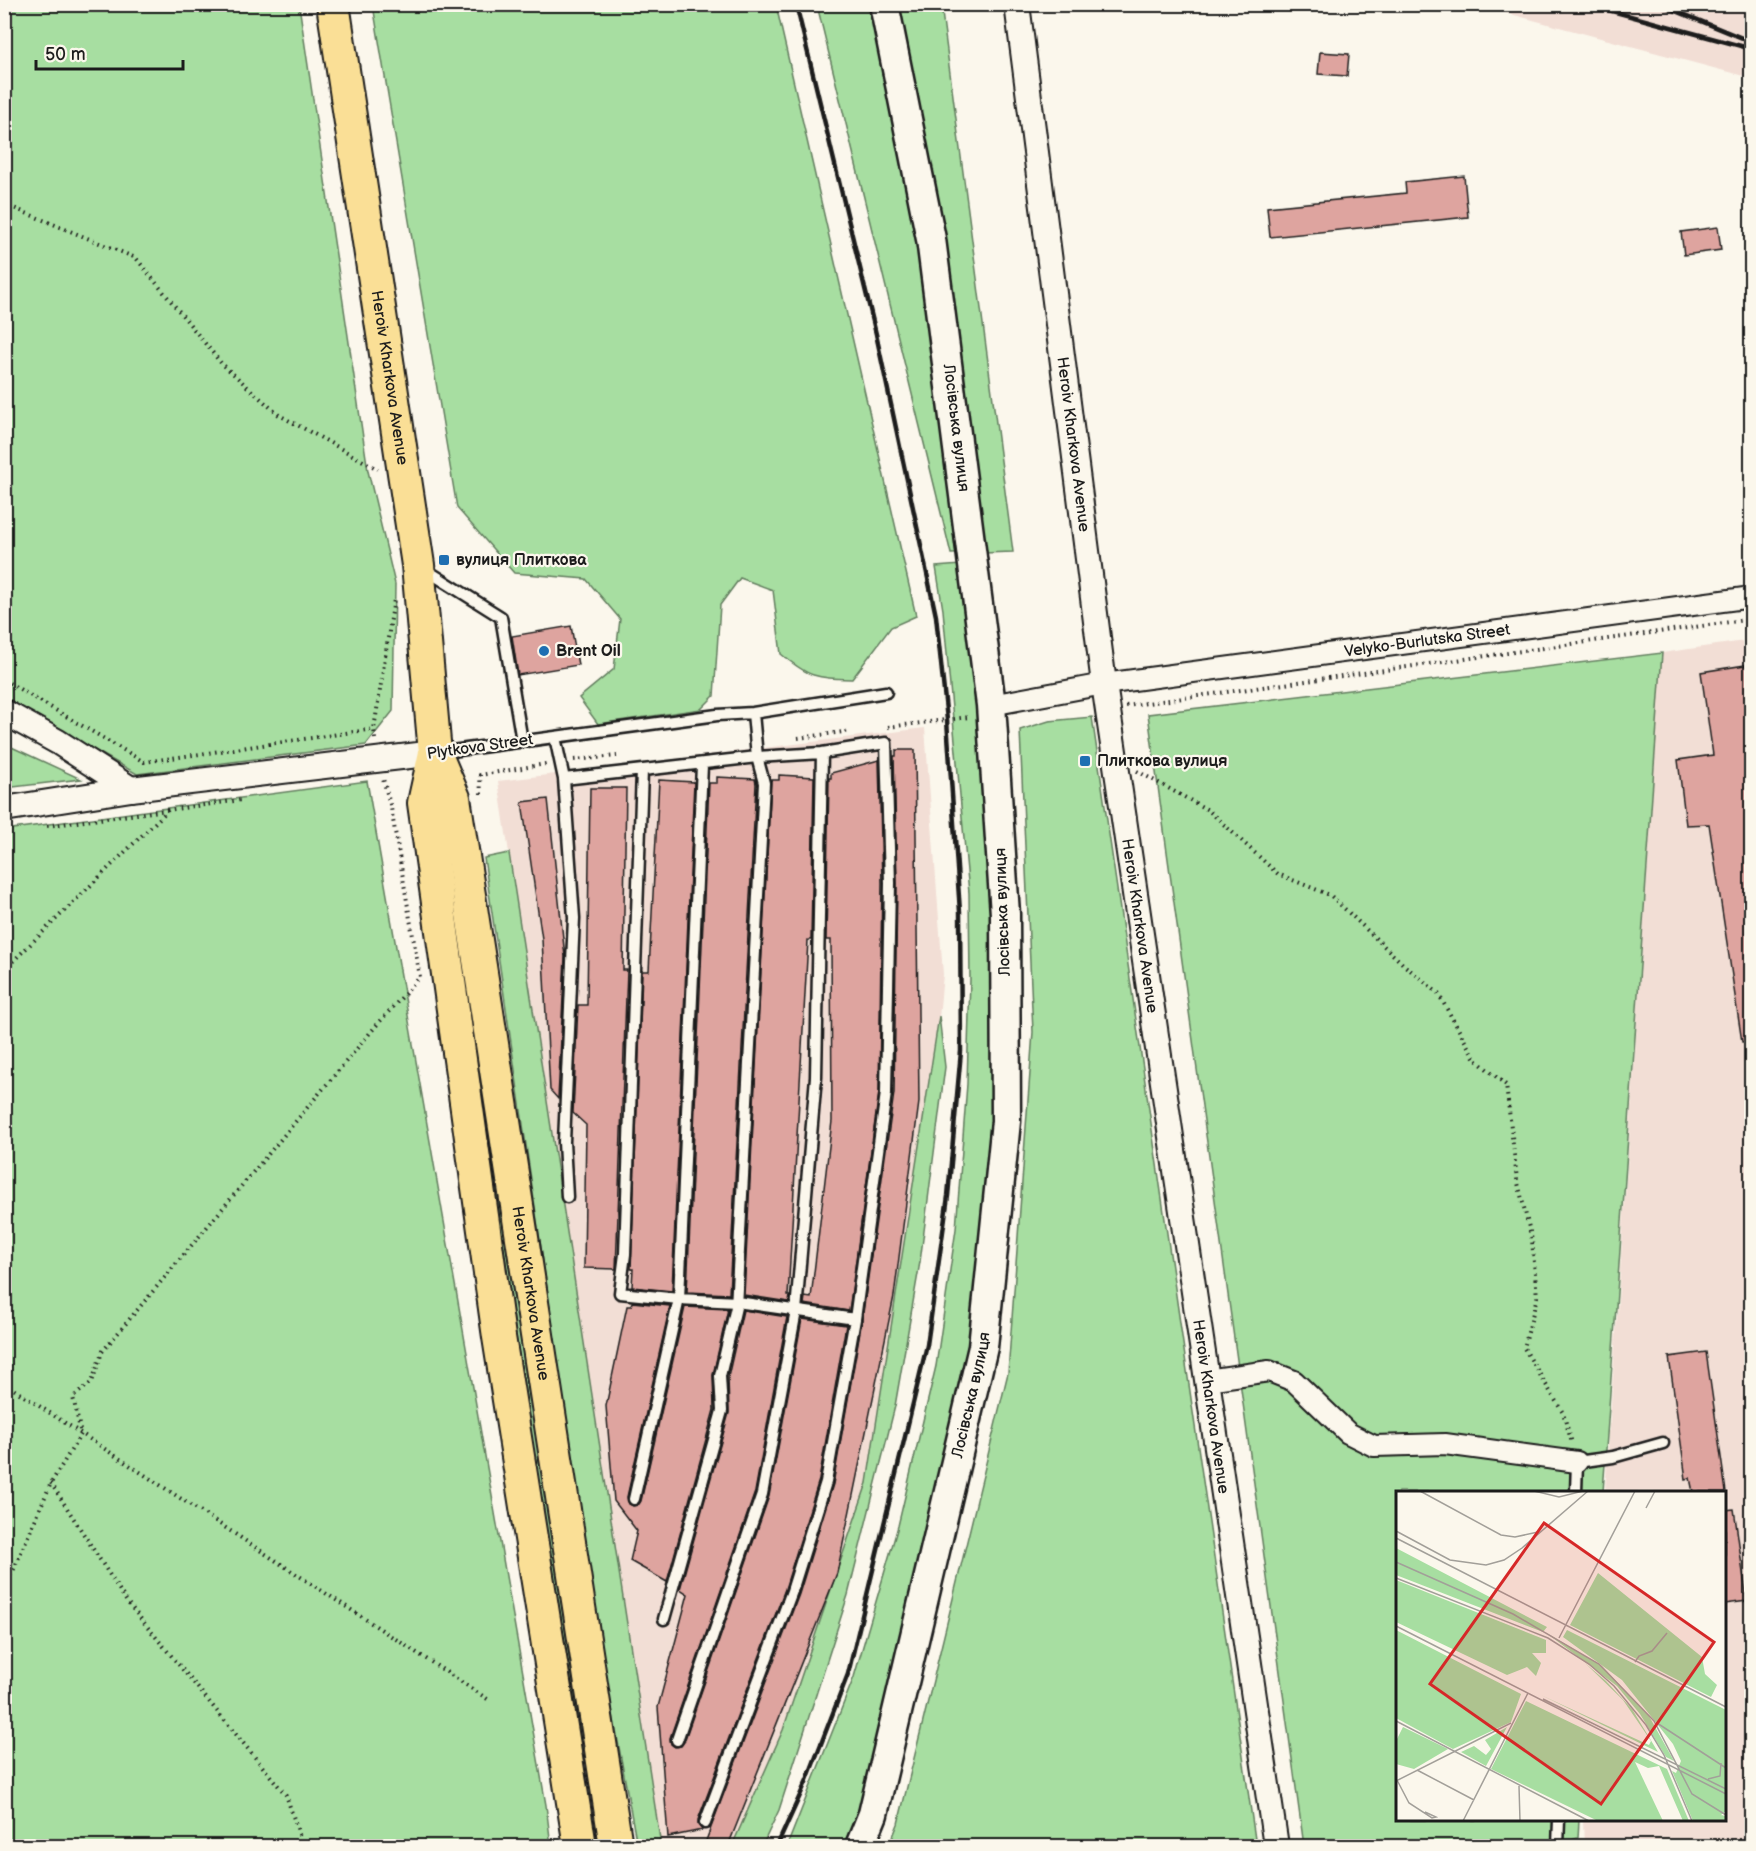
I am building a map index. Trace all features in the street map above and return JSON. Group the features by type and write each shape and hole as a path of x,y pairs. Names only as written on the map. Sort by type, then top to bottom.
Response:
{"main road":[{"name":"Heroiv Kharkova Avenue","path":"333,4 418,565 435,753 424,803 500,1337 579,1843"},
{"name":"Лосівська вулиця","path":"873,1814 983,1347 1006,1121 1005,914 991,705 931,239 884,4"},
{"name":"Heroiv Kharkova Avenue","path":"435,753 454,798 615,1842"},
{"path":"860,1846 873,1814"},
{"path":"872,1846 873,1814"}],"street":[{"name":"Heroiv Kharkova Avenue","path":"1017,4 1104,684 1276,1846"},
{"name":"Velyko-Burlutska Street","path":"1104,684 1752,597"},
{"path":"991,705 1104,684"},
{"path":"4,712 58,742 130,789"},
{"name":"Plytkova Street","path":"4,809 130,789 379,773 435,753"},
{"path":"1207,1380 1269,1371 1294,1381 1348,1433 1374,1446 1444,1444 1577,1462"}],"lane":[{"path":"418,565 501,617 522,741"},
{"name":"Plytkova Street","path":"435,753 717,715 753,713 886,692"},
{"path":"663,1619 722,1411 720,1376 737,1302 764,783 757,758 753,713"},
{"path":"555,737 564,780 574,918 564,1142 567,1197"},
{"path":"564,780 822,753 886,743 890,883 886,1093 855,1319 826,1482 792,1591 705,1823"},
{"path":"677,1740 762,1494 796,1311 816,1077 822,753"},
{"path":"634,1498 679,1299 702,765"},
{"path":"642,771 625,1254 620,1293 737,1302 855,1319"},
{"path":"1576,1491 1577,1462 1613,1457 1663,1443"},
{"path":"1558,1846 1559,1821"}],"path":[{"path":"4,204 136,258 221,363 279,415 383,472"},
{"path":"1108,708 1752,620"},
{"path":"4,680 144,762 374,729 379,773 392,808 420,978 375,1027 102,1352 92,1382 73,1397 81,1434 51,1483 14,1569 4,1585"},
{"path":"884,728 947,720"},
{"path":"756,743 860,730"},
{"path":"1115,760 1208,810 1278,874 1330,895 1404,965 1438,993 1475,1059 1506,1085 1516,1179 1532,1240 1537,1297 1524,1348 1563,1413 1577,1462"},
{"path":"40,827 250,798"},
{"path":"4,970 168,810"},
{"path":"4,1383 489,1700"},
{"path":"51,1483 127,1602 286,1795 303,1846"}],"shaded area":[{"path":"1477,5 1751,5 1751,78"},
{"path":"1751,640 1751,1846 1584,1846 1583,1821 1726,1821 1726,1491 1605,1491 1662,653"},
{"path":"925,728 943,974 923,1196 849,1578 732,1846 661,1846 498,781"}],"green space":[{"path":"5,5 299,5 368,471 395,584 393,711 366,745 137,774 5,699"},
{"path":"373,5 776,5 916,616 891,627 852,679 814,675 799,668 781,654 773,590 740,578 720,605 714,696 701,709 598,724 579,698 614,669 620,619 586,579 514,573 457,508"},
{"path":"817,5 941,5 1013,552 951,554"},
{"path":"961,565 981,676 1001,986 983,1297 855,1846 787,1846 854,1677 898,1526 936,1366 956,1229 967,1084 970,979 969,893 943,610 936,567"},
{"path":"1662,653 1603,1491 1396,1491 1396,1821 1579,1821 1578,1838 1552,1846 1304,1846 1148,714"},
{"path":"1092,717 1256,1846 889,1846 898,1824 1008,1373 1033,1032 1020,730 1049,721"},
{"path":"5,744 81,779 5,788"},
{"path":"367,781 546,1805 551,1846 5,1846 5,830"},
{"path":"444,810 498,1156 596,1846 588,1846 491,1157 454,922"},
{"path":"509,853 661,1846 637,1846 594,1610 484,858"},
{"path":"939,1016 945,1067 920,1262 895,1406 848,1595 779,1810 762,1846 732,1846 783,1730 867,1483"}],"building":[{"path":"1320,52 1349,54 1347,76 1318,74"},
{"path":"1464,176 1468,217 1270,237 1267,207 1406,193 1405,182"},
{"path":"1718,227 1721,250 1684,255 1681,232"},
{"name":"Brent Oil","path":"571,626 578,665 518,675 512,636"},
{"path":"1752,664 1752,1041 1742,1042 1709,824 1686,825 1678,760 1713,755 1701,672"},
{"path":"896,750 915,750 919,1102 894,1296 837,1573 728,1846 704,1846 799,1594 833,1484 862,1320 894,1093 897,883 894,756 896,756"},
{"path":"879,760 882,883 879,1092 849,1311 804,1304 805,1297 811,1298 832,1121 831,940 826,940 829,778 831,778 831,773"},
{"path":"779,775 814,777 811,940 808,940 789,1302 744,1295 771,780 779,780"},
{"path":"717,777 755,779 756,784 729,1294 687,1292 709,783 717,783"},
{"path":"659,780 694,782 672,1291 632,1287 633,1269 631,1269 642,971 649,971"},
{"path":"590,788 626,788 623,970 627,970 616,1269 584,1268 586,1125 573,1113 578,1005 587,1005"},
{"path":"548,799 565,957 558,1099 550,1090 542,939 522,802"},
{"path":"632,1302 670,1306 627,1497 629,1504 633,1506 641,1501 685,1307 728,1309 713,1375 714,1410 667,1582 630,1561 637,1531 614,1501 606,1406 627,1306 631,1306"},
{"path":"743,1310 787,1317 755,1492 670,1738 671,1744 675,1747 681,1746 684,1742 769,1496 802,1319 846,1325 819,1480 785,1589 698,1820 698,1825 702,1830 668,1837 658,1707 688,1594 680,1589 729,1413 728,1377"},
{"path":"1706,1352 1726,1491 1693,1491 1690,1478 1686,1479 1669,1357"},
{"path":"1734,1509 1747,1601 1726,1604 1726,1510"}],"railway":[{"path":"777,1846 807,1780 848,1674 927,1345 948,1196 961,1051 960,912 947,720 936,616 876,334 796,4"},
{"path":"1586,4 1752,49"},
{"path":"1659,4 1752,42"}],"place":[{"name":"вулиця Плиткова","path":"444,560"},
{"name":"Brent Oil","path":"544,651"},
{"name":"Плиткова вулиця","path":"1085,761"}]}
